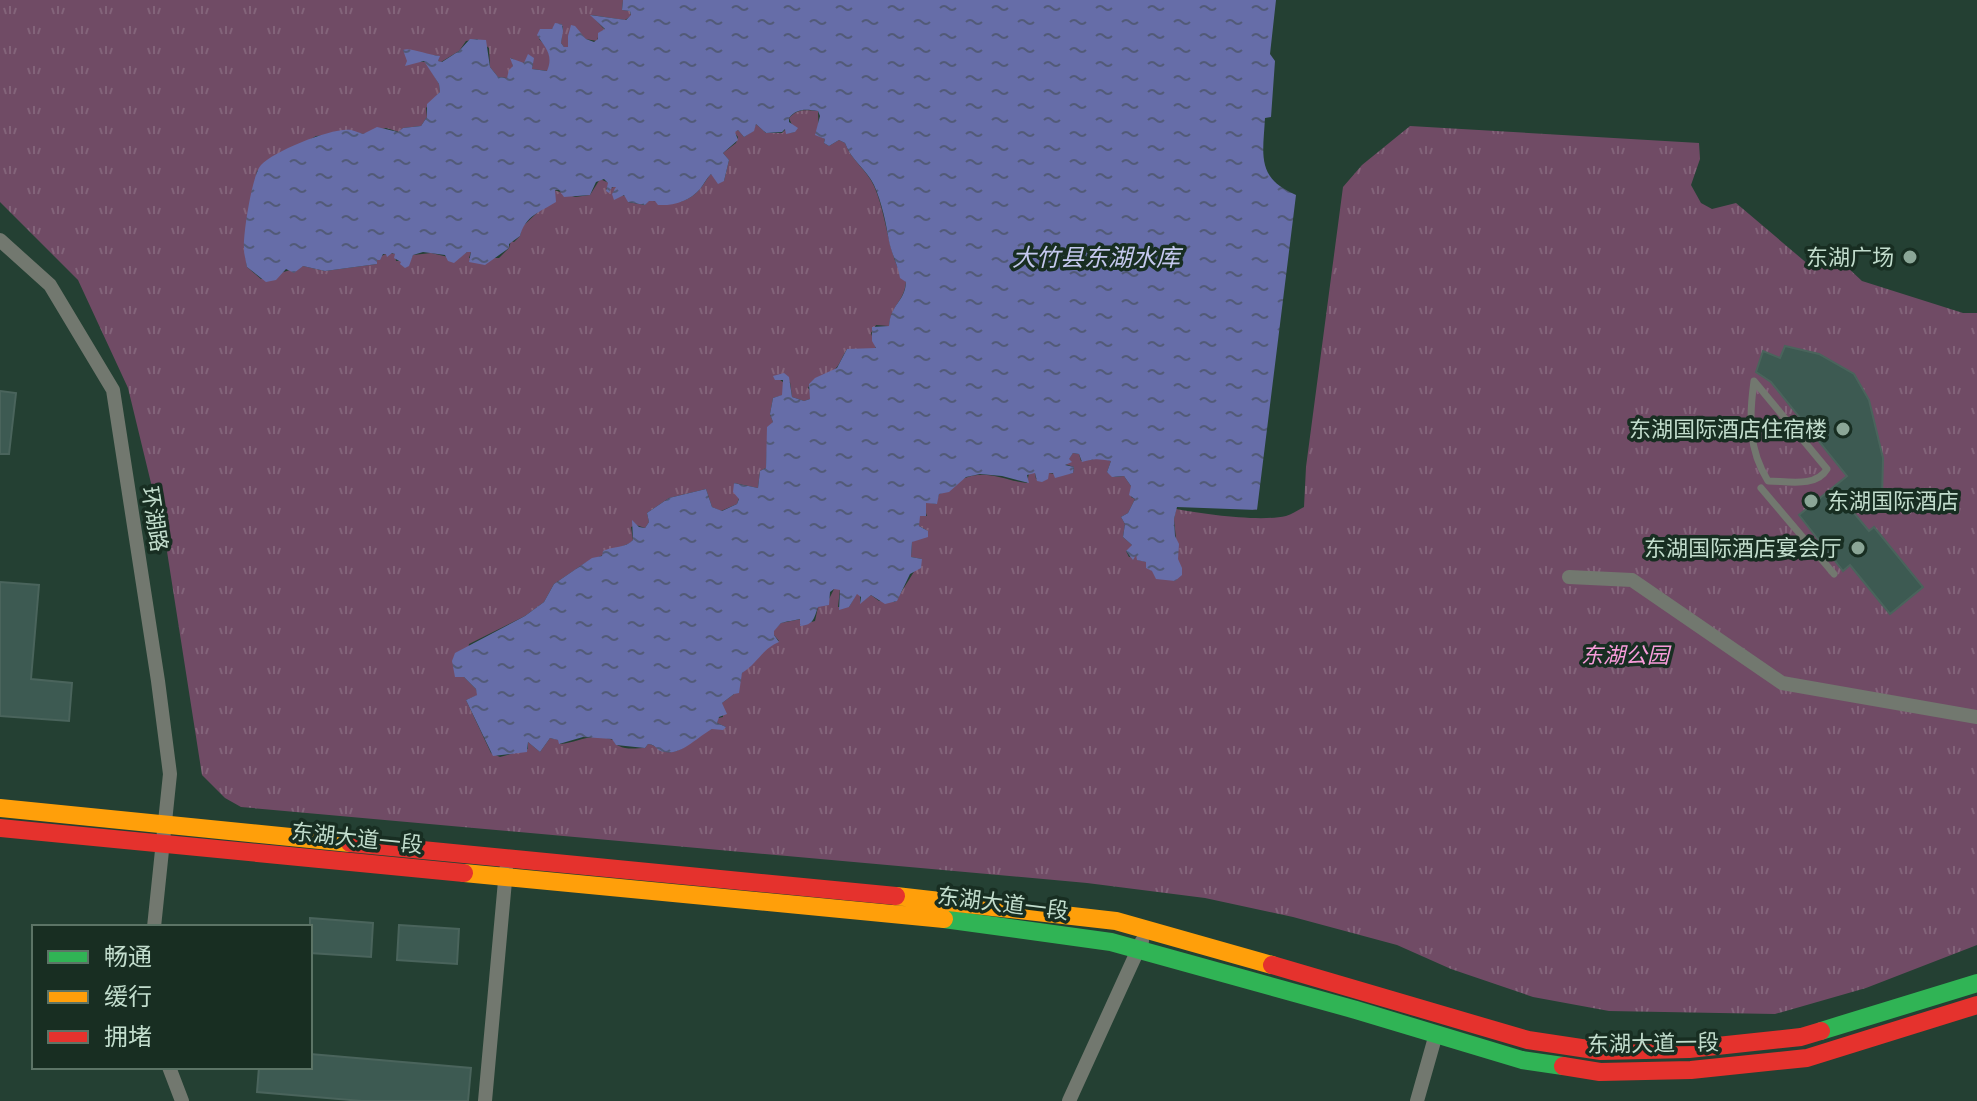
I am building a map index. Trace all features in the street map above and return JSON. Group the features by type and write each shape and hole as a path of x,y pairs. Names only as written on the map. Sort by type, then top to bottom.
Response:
{"main road":[{"name":"东湖大道一段","path":"0,808 165,824 992,924 1111,942 1522,1060 1600,1072 1691,1070 1807,1058 1977,1005"},
{"name":"东湖大道一段","path":"0,828 164,844 506,867 994,906 1116,921 1528,1040 1601,1051 1689,1049 1801,1037 1977,983"}],"street":[{"name":"环湖路","path":"0,240 50,285 113,390 170,774 154,925"},
{"path":"1569,577 1632,580 1782,683 1977,717"},
{"path":"485,1101 506,867"},
{"path":"1069,1101 1146,930"},
{"path":"1417,1101 1436,1034"},
{"path":"170,1069 182,1101"}],"lane":[{"path":"1754,381 1827,469 1824,475 1814,480 1768,481 1757,464 1752,440 1750,417 1754,381"},
{"path":"1761,488 1834,574"}],"green space":[{"name":"东湖公园","path":"0,0 623,0 622,10 630,11 631,16 625,20 591,15 605,30 599,33 597,41 568,36 568,47 564,47 561,43 563,26 553,28 539,39 549,54 548,71 532,69 533,62 520,63 511,58 513,66 507,78 498,77 490,67 489,48 477,39 466,41 459,51 441,62 438,61 439,56 415,53 407,61 426,62 439,84 440,92 426,108 427,117 421,126 403,128 399,132 386,128 363,134 316,136 257,171 244,245 247,267 261,279 303,266 325,271 377,264 376,260 390,253 395,254 396,261 410,261 413,255 431,253 457,259 467,252 471,252 469,258 499,258 509,248 511,241 520,236 522,227 555,196 554,190 575,197 590,195 600,179 609,183 606,190 616,186 612,194 627,196 628,202 645,205 648,201 681,201 693,196 711,174 724,181 729,160 723,153 736,143 738,137 734,132 738,130 744,137 753,131 756,124 766,133 782,133 786,129 787,133 795,132 789,118 802,110 818,111 819,136 825,139 824,143 829,146 839,140 845,143 871,180 895,261 906,282 889,326 876,325 871,333 876,349 847,349 833,371 811,383 808,388 812,392 810,399 804,401 792,397 790,382 779,379 784,383 783,395 773,398 766,468 760,471 758,488 734,483 739,498 737,504 721,511 712,507 706,489 669,498 647,513 649,522 645,528 631,527 633,540 630,543 585,563 554,584 544,602 525,616 469,644 464,677 478,695 466,700 491,753 500,757 528,749 528,742 540,752 550,738 559,740 560,744 602,737 625,748 645,748 648,744 672,752 706,731 726,727 717,723 718,718 723,717 722,703 734,694 742,673 767,647 779,641 774,630 781,623 801,619 800,625 815,621 818,607 829,599 834,589 840,589 838,607 849,607 857,593 860,594 860,603 871,595 879,601 895,602 922,559 911,557 912,542 928,531 919,526 919,516 927,516 926,502 936,504 939,494 965,478 989,475 1027,483 1029,473 1035,473 1036,479 1049,473 1073,473 1074,467 1065,464 1073,453 1079,454 1081,461 1101,458 1111,461 1107,472 1115,477 1124,476 1131,486 1131,497 1135,499 1128,513 1121,517 1125,524 1123,537 1132,545 1126,551 1129,557 1136,555 1138,560 1147,562 1147,568 1153,571 1178,559 1176,509 1247,518 1275,518 1304,507 1306,467 1343,187 1362,165 1410,126 1699,143 1700,159 1691,185 1701,203 1712,209 1736,203 1809,265 1819,251 1829,245 1841,253 1847,267 1862,281 1963,313 1977,313 1977,945 1866,988 1775,1014 1609,1011 1533,997 1451,969 1397,945 1293,917 1205,898 1087,883 241,807 225,798 202,775 166,545 128,388 78,280 0,202"}],"water":[{"name":"大竹县东湖水库","path":"623,0 1276,0 1270,54 1275,61 1271,117 1265,118 1263,154 1268,173 1274,181 1296,195 1257,510 1177,507 1175,536 1179,544 1178,559 1182,575 1175,581 1156,579 1152,571 1146,568 1146,562 1137,560 1136,555 1133,560 1126,551 1132,545 1123,537 1125,524 1121,517 1128,513 1135,499 1129,495 1131,486 1124,476 1112,477 1107,472 1111,461 1097,459 1082,462 1079,454 1073,453 1069,459 1072,462 1065,465 1074,467 1073,473 1055,478 1053,473 1049,473 1048,479 1042,482 1037,481 1035,473 1027,475 1029,483 1002,476 980,474 966,477 949,492 939,494 937,504 926,503 926,516 920,516 919,526 928,531 928,537 912,542 911,557 922,559 921,568 910,574 897,601 885,604 871,595 860,604 861,597 857,594 849,607 839,610 840,590 834,589 830,592 829,605 818,607 808,624 800,626 800,619 781,623 774,631 779,642 768,648 742,673 739,693 722,703 727,714 719,717 717,723 726,727 723,730 712,729 671,752 648,744 645,748 616,745 612,739 583,737 559,744 558,740 550,738 540,752 528,742 527,752 493,756 466,700 477,695 476,689 464,677 455,677 452,661 455,653 525,616 544,602 554,584 592,558 602,556 603,551 630,543 633,540 632,520 645,528 649,522 647,513 669,498 706,489 712,507 722,511 737,504 739,499 733,492 734,483 758,488 760,471 766,468 767,427 773,422 770,414 773,398 782,395 783,380 775,380 773,376 784,373 789,377 792,397 804,401 810,399 809,384 837,368 847,349 876,348 872,341 872,327 889,326 906,282 900,278 874,185 845,143 839,140 829,146 824,143 825,139 815,135 820,116 818,111 799,111 789,118 789,122 798,128 795,132 786,134 785,129 766,133 756,124 754,131 744,137 738,130 735,132 738,140 723,153 729,160 724,181 718,184 711,174 696,193 681,202 658,205 655,201 649,201 645,205 628,202 624,195 614,200 612,194 616,187 612,187 609,193 606,191 608,183 604,179 596,182 590,195 564,197 559,190 555,190 556,202 529,219 509,248 485,265 469,262 471,252 454,263 448,261 445,255 423,252 413,255 405,268 392,253 387,257 383,254 377,264 325,271 303,266 294,273 286,269 276,280 266,282 247,267 244,254 249,205 261,165 290,147 342,130 363,134 377,127 398,132 403,128 421,126 427,117 427,104 440,92 439,84 424,61 405,66 407,61 403,50 440,56 438,61 442,62 470,39 486,40 490,67 498,77 507,78 513,66 510,58 524,63 528,54 534,58 532,69 547,71 549,56 537,35 540,29 552,29 555,23 562,24 561,43 564,47 568,47 571,25 594,42 598,39 598,33 605,29 590,15 626,20 631,15 630,11 622,10"}],"building":[{"path":"1785,346 1819,354 1854,374 1869,400 1883,458 1882,496 1844,501 1869,531 1874,527 1923,587 1890,614 1850,565 1843,571 1799,515 1847,476 1771,382 1756,372 1763,351 1780,358"},
{"path":"0,391 16,393 9,454 0,454"},
{"path":"0,582 39,585 31,679 72,683 69,721 0,716"},
{"path":"310,918 373,923 371,957 312,953"},
{"path":"399,925 459,929 457,964 397,960"},
{"path":"312,1054 471,1068 468,1101 362,1101 257,1092 259,1069 312,1069"}],"traffic: fast":[{"path":"944,919 1111,942 1522,1060 1563,1066"},
{"path":"1821,1031 1977,983"}],"traffic: slow":[{"path":"0,808 350,843"},
{"path":"464,873 944,919"},
{"path":"896,896 1116,921 1272,965"}],"traffic: jam":[{"path":"0,828 464,873"},
{"path":"350,843 896,896"},
{"path":"1272,965 1528,1040 1601,1051 1689,1049 1801,1037 1821,1031"},
{"path":"1563,1066 1600,1072 1691,1070 1807,1058 1977,1005"}],"place":[{"name":"东湖广场","path":"1910,257"},
{"name":"东湖国际酒店住宿楼","path":"1843,429"},
{"name":"东湖国际酒店","path":"1811,501"},
{"name":"东湖国际酒店宴会厅","path":"1858,548"}]}
